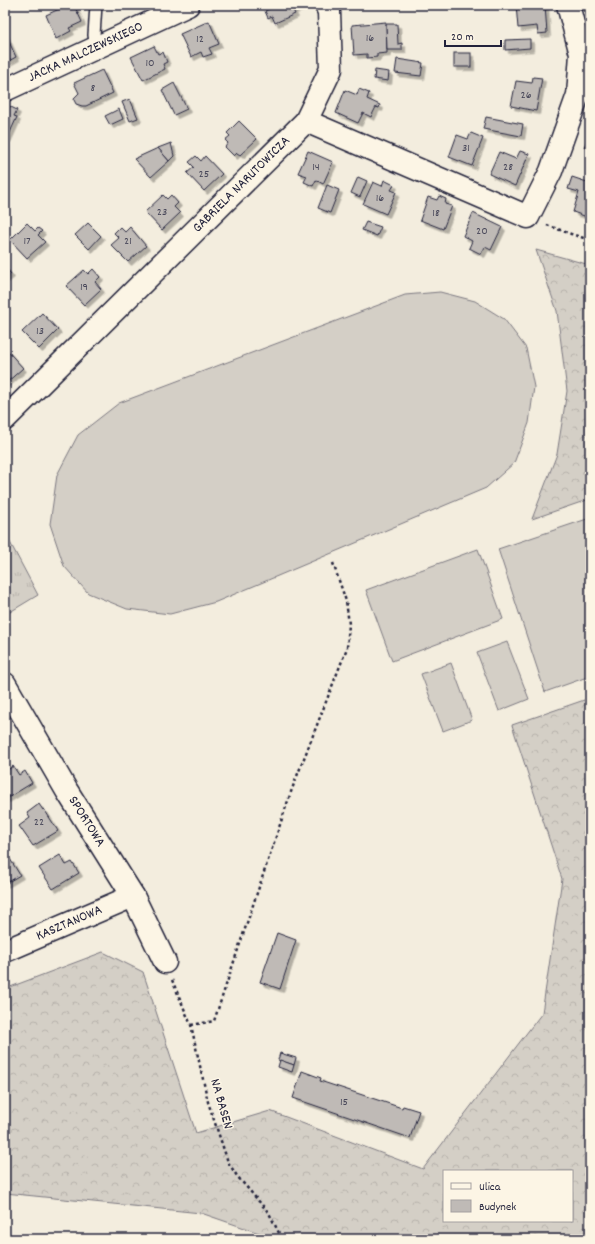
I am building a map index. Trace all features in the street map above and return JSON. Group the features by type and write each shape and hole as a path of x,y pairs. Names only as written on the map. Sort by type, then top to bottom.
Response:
{"street":[{"path":"326,5 329,12 331,69 306,120 528,217 551,171 578,95 581,54 568,5"},
{"name":"JACKA MALCZEWSKIEGO","path":"5,90 184,6"},
{"name":"GABRIELA NARUTOWICZA","path":"5,419 306,120"},
{"name":"SPORTOWA","path":"5,684 67,791 133,896 165,962"},
{"name":"KASZTANOWA","path":"5,950 133,896"}],"lane":[{"path":"96,5 94,35 96,48"}],"path":[{"path":"528,217 590,240"},
{"path":"191,1025 214,1021 292,789 347,648 349,624 346,601 333,563"},
{"name":"NA BASEN","path":"165,962 191,1025 208,1102 228,1162 237,1176 269,1212 282,1239"}],"green space":[{"path":"536,250 590,265 590,499 532,519 557,454 567,391 557,311"},
{"path":"440,292 475,301 504,319 526,348 534,387 529,423 514,463 486,488 216,602 170,614 127,609 88,593 64,566 50,524 57,475 78,435 119,403 405,295"},
{"path":"590,518 590,676 545,692 498,549"},
{"path":"5,533 38,595 5,615"},
{"path":"478,549 503,619 392,661 366,590"},
{"path":"507,642 529,699 499,711 477,653"},
{"path":"451,663 472,720 443,731 421,674"},
{"path":"590,698 590,1239 266,1239 265,1235 201,1213 5,1193 5,989 103,952 143,972 196,1133 270,1111 423,1169 542,1013 562,879 512,725"}],"building":[{"path":"68,5 74,5 82,22 69,28 71,31 56,39 46,15"},
{"path":"270,5 300,5 301,7 293,10 295,14 275,23 272,16 268,18 265,11 271,8"},
{"path":"516,5 545,5 547,33 538,34 537,26 518,28"},
{"path":"209,21 219,44 209,48 212,54 203,57 201,52 191,57 180,34"},
{"path":"386,22 387,53 377,54 377,57 367,58 367,54 354,55 352,25"},
{"path":"386,24 397,24 398,44 402,43 402,50 387,50"},
{"path":"5,33 16,57 5,63"},
{"path":"530,39 530,48 505,50 505,40"},
{"path":"154,46 158,54 163,52 167,62 163,64 165,69 143,80 131,57"},
{"path":"454,53 471,53 471,67 454,67"},
{"path":"397,59 423,63 421,76 395,73"},
{"path":"102,70 113,93 86,106 76,104 74,100 79,93 74,83"},
{"path":"375,70 389,72 388,81 374,79"},
{"path":"533,77 542,78 536,111 511,106 516,81 532,83"},
{"path":"174,83 187,109 174,115 162,90"},
{"path":"359,89 369,93 367,99 380,105 379,108 376,107 371,117 363,113 358,123 336,113 345,90 357,95"},
{"path":"130,99 138,118 130,121 122,102"},
{"path":"9,106 17,110 14,116 17,117 7,139 5,138 5,112 6,113"},
{"path":"119,109 123,119 110,125 105,116"},
{"path":"486,117 523,124 521,136 483,129"},
{"path":"239,121 257,139 240,155 237,153 234,156 225,147 228,143 225,140 230,136 227,133"},
{"path":"471,133 483,138 472,166 449,157 457,135 468,139"},
{"path":"590,133 590,149 584,147"},
{"path":"171,143 174,156 169,161 158,148"},
{"path":"158,148 169,161 151,177 134,159"},
{"path":"308,151 333,162 323,184 316,180 313,186 304,182 307,176 298,173"},
{"path":"520,151 529,154 515,186 489,174 499,152 516,159"},
{"path":"196,156 201,161 205,156 222,174 204,191 187,173 194,167 189,162"},
{"path":"358,177 367,181 360,197 351,193"},
{"path":"572,177 590,183 590,218 573,212 579,192 568,189"},
{"path":"384,180 394,185 391,190 396,192 386,214 363,204 373,182 382,186"},
{"path":"327,185 339,190 330,213 318,208"},
{"path":"163,195 167,199 171,195 178,203 174,207 180,213 162,230 145,212"},
{"path":"439,196 446,199 445,204 452,206 443,229 420,220 428,197 437,200"},
{"path":"473,213 502,227 491,250 485,247 481,254 469,248 472,241 463,236"},
{"path":"366,222 381,227 377,236 362,230"},
{"path":"27,223 35,231 38,228 42,231 38,235 45,242 27,258 10,240"},
{"path":"88,223 101,236 89,249 75,235"},
{"path":"120,227 125,232 130,227 146,246 128,262 111,245 119,238 114,233"},
{"path":"5,267 11,274 5,279"},
{"path":"93,269 100,277 95,282 101,289 84,305 66,286 84,270 88,274"},
{"path":"42,313 58,330 39,349 22,332"},
{"path":"5,348 23,368 5,384"},
{"path":"13,766 19,775 25,771 32,783 6,799 5,772"},
{"path":"39,804 43,810 44,809 58,831 33,846 19,826 30,818 27,813"},
{"path":"60,855 66,865 72,862 79,873 53,889 39,868"},
{"path":"10,859 20,875 5,884 5,863"},
{"path":"277,933 296,940 280,989 260,982"},
{"path":"280,1053 296,1058 294,1065 278,1060"},
{"path":"280,1060 294,1065 292,1072 278,1067"},
{"path":"302,1071 321,1078 320,1081 402,1108 403,1106 419,1111 410,1138 293,1098"}]}
